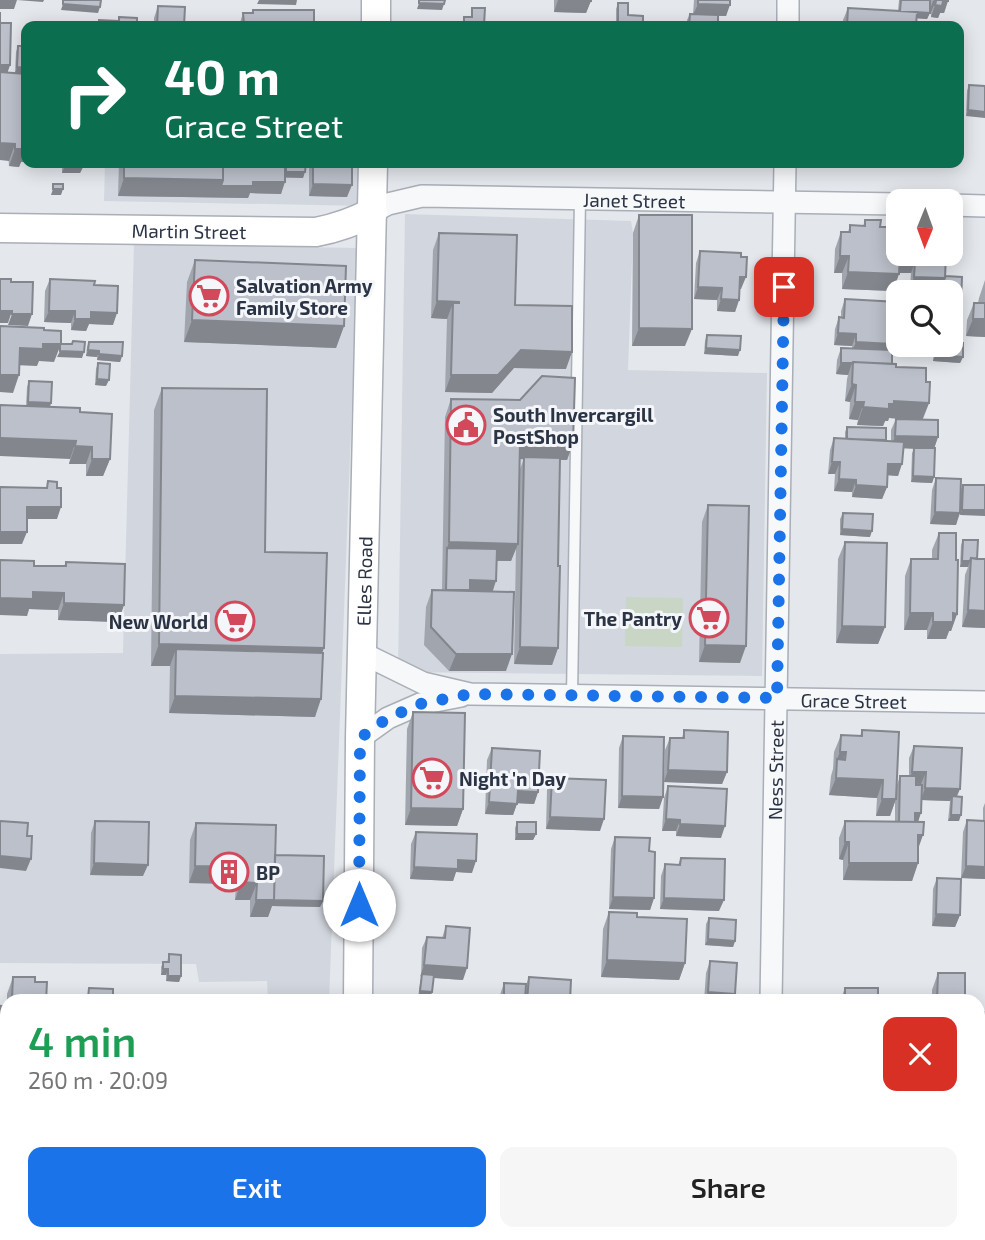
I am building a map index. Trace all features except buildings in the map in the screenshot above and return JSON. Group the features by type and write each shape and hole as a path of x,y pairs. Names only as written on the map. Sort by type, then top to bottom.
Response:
{"main road":[{"path":"376,0 376,21"},
{"name":"Elles Road","path":"358,994 360,738 373,168"},
{"name":"Martin Street","path":"0,228 316,232 337,228 373,212"}],"street":[{"path":"788,0 788,21"},
{"name":"Ness Street","path":"771,994 785,168"},
{"name":"Janet Street","path":"373,212 388,204 422,196 886,204"},
{"path":"963,205 985,205"},
{"name":"Grace Street","path":"362,653 423,683 470,694 985,702"},
{"name":"Grace Street","path":"360,738 388,718 420,704 470,694"}],"lane":[{"path":"572,696 580,198"}],"shaded area":[{"path":"105,168 367,168 366,206 104,201"},
{"path":"405,214 631,221 633,233 628,370 767,373 762,676 398,672"},
{"path":"134,244 358,248 329,994 268,994 267,981 199,982 196,964 0,963 0,654 123,653"}],"green space":[{"path":"626,597 683,598 682,647 625,646"}],"place":[{"name":"Salvation Army Family Store","path":"209,296"},
{"name":"South Invercargill PostShop","path":"466,425"},
{"name":"The Pantry","path":"709,618"},
{"name":"New World","path":"235,621"},
{"name":"Night 'n Day","path":"432,778"},
{"name":"BP","path":"229,872"}],"route":[{"path":"359,905 360,738 388,718 420,704 470,694 777,698 784,287"}]}
